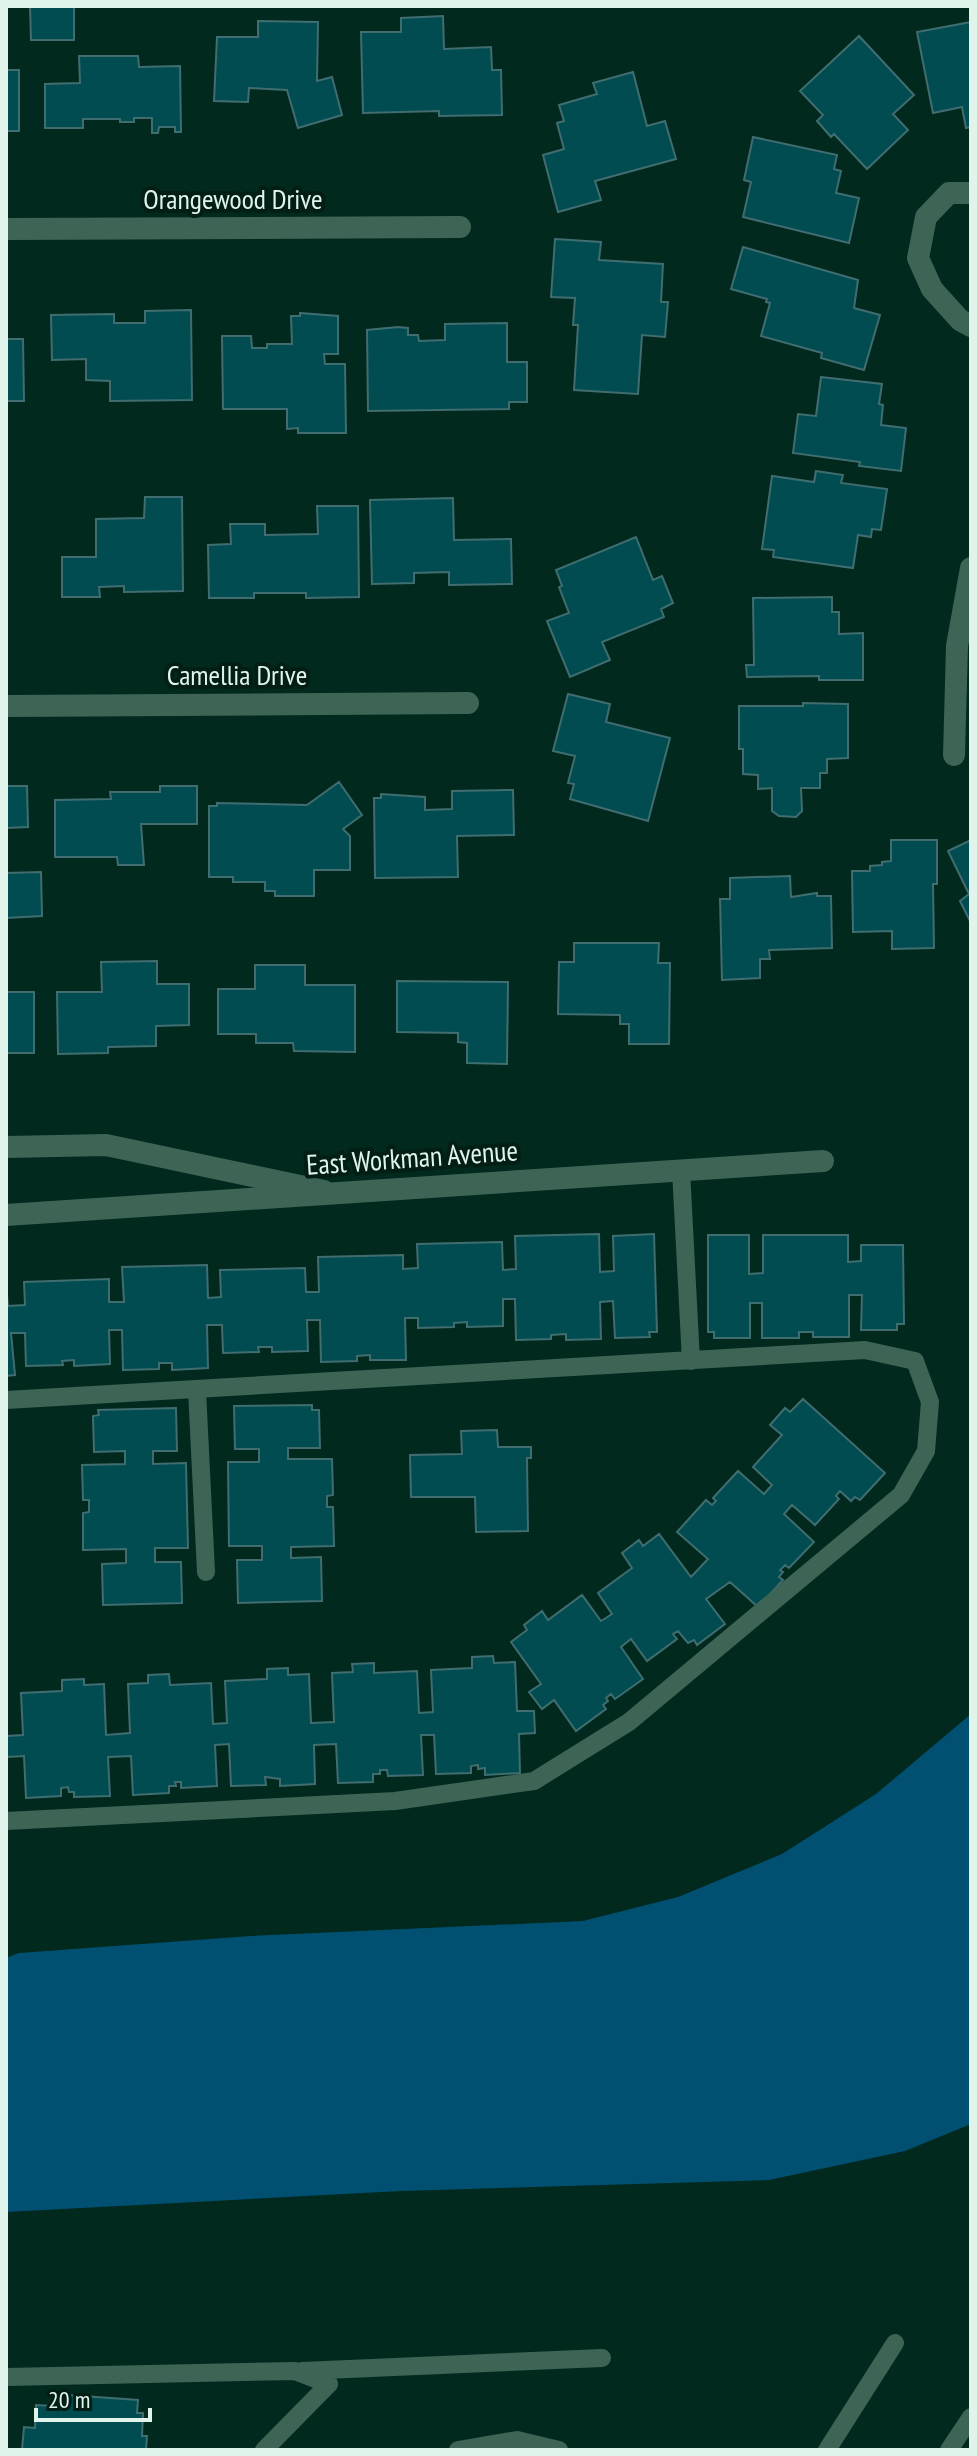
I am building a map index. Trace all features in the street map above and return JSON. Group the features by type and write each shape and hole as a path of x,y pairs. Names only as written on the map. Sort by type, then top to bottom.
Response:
{"street":[{"path":"971,193 949,193 926,217 918,258 932,289 960,320 971,326"},
{"name":"Orangewood Drive","path":"6,229 460,227"},
{"path":"954,755 957,646 971,568"},
{"name":"Camellia Drive","path":"6,706 468,703"},
{"path":"6,1147 106,1145 328,1192"},
{"name":"East Workman Avenue","path":"6,1215 823,1161"}],"lane":[{"path":"681,1170 691,1361"},
{"path":"6,1400 865,1350 915,1361 930,1402 926,1451 901,1495 629,1722 534,1781 395,1801 6,1821"},
{"path":"197,1390 206,1572"},
{"path":"827,2450 895,2343"},
{"path":"6,2377 295,2371 602,2358"},
{"path":"264,2450 329,2384 295,2371"},
{"path":"949,2450 971,2417"},
{"path":"458,2450 517,2440 559,2450"}],"water":[{"path":"971,1714 971,2124 905,2151 769,2180 401,2191 6,2212 6,1958 19,1953 251,1936 583,1921 678,1897 782,1854 876,1794"}],"building":[{"path":"30,6 74,6 74,40 31,40"},
{"path":"443,16 444,49 491,47 492,70 501,70 502,115 439,116 439,111 363,113 361,32 401,32 401,18"},
{"path":"258,21 318,22 317,81 332,77 342,115 298,128 287,90 249,88 248,102 214,101 217,37 258,37"},
{"path":"971,22 971,127 966,128 962,107 933,113 917,32"},
{"path":"859,36 914,95 893,114 908,130 867,169 817,121 823,115 800,91"},
{"path":"79,56 138,56 139,67 180,66 181,132 175,132 175,127 159,127 158,133 152,133 152,118 134,118 134,122 83,119 83,128 45,128 45,84 80,83"},
{"path":"6,70 19,70 19,131 6,131"},
{"path":"633,72 647,126 665,121 676,159 595,181 601,200 558,212 543,155 564,149 557,123 564,121 559,105 597,94 593,83"},
{"path":"753,137 837,155 834,169 841,171 836,193 859,198 849,243 743,217 751,182 744,180"},
{"path":"555,239 601,242 599,260 663,264 661,302 668,302 665,337 642,335 638,394 574,390 578,325 573,325 575,298 551,297"},
{"path":"743,247 858,280 854,308 880,315 864,370 821,358 822,353 761,336 770,303 766,302 767,299 731,289"},
{"path":"191,310 192,400 110,401 110,381 86,380 86,359 52,360 51,315 114,314 114,323 145,323 145,311"},
{"path":"300,313 338,316 338,354 324,354 325,364 345,364 346,433 298,433 298,428 287,429 287,409 223,409 222,336 251,336 252,348 267,348 267,344 292,344 291,316 300,316"},
{"path":"507,323 507,362 527,362 527,402 509,402 509,409 368,411 367,330 408,328 408,335 418,335 419,341 445,340 445,324"},
{"path":"6,339 23,339 24,401 6,401"},
{"path":"821,377 882,384 879,404 883,405 881,425 906,428 901,471 793,453 798,414 816,416"},
{"path":"816,471 843,475 841,483 887,489 881,530 872,529 871,537 858,535 853,568 773,557 774,550 762,549 772,476 814,482"},
{"path":"145,497 182,497 183,591 124,592 124,586 99,587 100,597 62,597 62,557 96,557 96,519 144,518"},
{"path":"453,498 454,540 511,539 512,584 449,585 449,572 414,573 414,583 372,584 370,500"},
{"path":"317,506 358,506 359,597 306,598 306,593 254,593 254,598 209,598 208,545 231,544 230,524 265,524 265,535 318,534"},
{"path":"636,537 653,580 662,576 673,603 661,609 664,617 602,642 610,660 570,677 547,621 569,613 556,570"},
{"path":"832,597 832,612 839,612 839,634 863,633 863,680 819,680 819,676 747,677 746,665 754,665 753,598"},
{"path":"568,694 610,704 606,722 670,738 648,821 570,799 574,784 568,783 575,756 553,751"},
{"path":"803,703 848,704 848,758 827,759 827,773 820,773 820,788 801,788 802,811 796,817 779,816 772,811 772,788 758,789 758,775 743,774 743,749 739,749 739,706 803,706"},
{"path":"339,782 362,815 343,829 350,836 350,870 314,870 314,896 275,896 275,891 265,891 265,882 233,882 233,877 209,877 209,806 217,806 217,803 307,805"},
{"path":"6,786 27,786 28,827 6,828"},
{"path":"160,786 197,786 197,824 141,824 144,865 118,865 117,857 55,857 55,800 111,799 110,792 160,792"},
{"path":"513,790 514,835 457,836 458,877 375,878 374,798 381,798 381,794 425,797 425,810 452,809 452,791"},
{"path":"891,840 937,840 937,884 933,884 934,948 892,949 892,931 853,932 852,871 870,871 870,866 891,861"},
{"path":"971,840 971,923 960,901 969,894 948,851"},
{"path":"41,872 42,916 6,918 6,873"},
{"path":"790,876 791,897 817,893 817,896 831,896 832,948 769,950 770,959 760,959 760,978 722,980 720,899 730,899 730,878"},
{"path":"574,943 659,943 658,963 670,963 669,1044 629,1044 629,1024 620,1024 620,1015 558,1014 559,962 574,962"},
{"path":"157,961 157,984 189,984 189,1025 156,1026 156,1046 108,1047 108,1053 58,1054 57,992 102,992 101,962"},
{"path":"255,965 305,965 305,985 355,985 355,1052 294,1051 293,1043 256,1043 256,1034 218,1034 218,989 255,989"},
{"path":"397,981 508,982 507,1064 467,1063 467,1043 458,1042 458,1033 397,1032"},
{"path":"6,992 34,992 34,1053 6,1053"},
{"path":"599,1234 600,1272 614,1271 613,1236 654,1234 657,1332 649,1332 650,1337 615,1338 613,1301 600,1302 601,1339 566,1340 566,1334 551,1335 551,1339 516,1340 515,1299 503,1299 503,1326 467,1327 467,1322 454,1323 454,1327 418,1328 418,1318 405,1318 406,1360 370,1360 370,1355 357,1356 357,1361 321,1362 320,1320 307,1320 308,1351 272,1352 272,1347 258,1347 259,1352 223,1353 222,1325 207,1325 208,1368 172,1370 172,1363 159,1363 159,1369 123,1370 122,1330 109,1330 110,1364 74,1366 74,1360 62,1361 63,1365 26,1366 25,1333 11,1333 15,1375 6,1376 6,1284 8,1306 25,1305 24,1282 109,1279 109,1302 124,1302 122,1267 207,1265 208,1298 221,1297 220,1270 305,1268 306,1292 319,1292 318,1257 403,1255 403,1269 418,1268 417,1244 502,1242 503,1270 516,1269 515,1236"},
{"path":"708,1235 749,1235 749,1274 763,1273 763,1235 848,1235 848,1262 861,1261 861,1245 903,1245 904,1324 897,1324 897,1330 861,1330 862,1295 849,1295 849,1337 813,1337 813,1332 799,1332 799,1338 762,1338 762,1303 750,1303 750,1338 714,1338 714,1332 708,1332"},
{"path":"803,1399 885,1473 860,1500 855,1497 851,1501 840,1491 836,1496 839,1499 815,1525 792,1505 784,1514 814,1542 789,1568 785,1565 780,1570 783,1572 779,1577 783,1580 758,1607 730,1582 706,1599 725,1624 697,1645 694,1640 688,1643 678,1631 673,1634 677,1639 647,1661 631,1639 621,1647 643,1679 615,1699 611,1694 603,1705 606,1709 576,1731 554,1700 542,1709 529,1692 541,1684 511,1642 527,1630 524,1625 542,1611 548,1620 582,1595 601,1621 612,1614 598,1593 632,1568 622,1553 639,1540 643,1546 659,1534 691,1577 708,1559 677,1532 706,1500 712,1505 716,1501 713,1498 738,1471 764,1494 772,1485 753,1467 782,1435 770,1425 785,1408 790,1412"},
{"path":"312,1405 312,1410 319,1410 320,1448 288,1448 288,1459 332,1459 333,1495 327,1496 327,1507 333,1507 334,1546 291,1547 291,1558 321,1557 322,1601 238,1603 237,1560 262,1560 262,1546 229,1546 228,1462 259,1462 259,1449 235,1449 234,1406"},
{"path":"176,1408 177,1451 153,1451 153,1464 186,1463 188,1548 155,1548 155,1562 181,1562 182,1603 103,1605 102,1564 126,1563 126,1549 83,1550 83,1513 89,1512 89,1500 83,1500 82,1465 125,1464 125,1451 94,1452 93,1416 99,1415 98,1410"},
{"path":"497,1430 498,1447 531,1447 531,1458 527,1458 528,1531 476,1532 475,1497 411,1497 410,1455 462,1454 461,1431"},
{"path":"493,1656 494,1663 515,1662 517,1711 534,1711 535,1733 519,1734 520,1773 485,1775 485,1768 478,1769 478,1765 471,1766 471,1773 436,1774 434,1735 421,1735 423,1775 388,1776 387,1770 380,1770 380,1774 373,1774 373,1782 338,1783 336,1744 314,1745 315,1784 280,1786 280,1779 265,1777 266,1785 231,1786 229,1744 215,1745 217,1786 181,1788 181,1782 175,1782 176,1786 169,1786 169,1793 133,1795 131,1756 108,1757 110,1796 74,1797 74,1792 69,1792 68,1787 61,1788 61,1796 26,1798 24,1756 7,1757 7,1736 23,1735 21,1693 62,1691 62,1680 84,1679 84,1685 104,1684 106,1735 130,1733 128,1684 148,1683 148,1675 169,1674 170,1685 211,1683 213,1724 227,1723 225,1681 267,1679 267,1669 288,1668 288,1675 309,1674 311,1723 334,1722 332,1673 353,1672 352,1664 374,1663 374,1673 417,1671 419,1713 433,1712 431,1670 472,1668 472,1657"},
{"path":"54,2394 138,2400 137,2413 143,2413 142,2436 147,2436 146,2450 22,2450 24,2427 35,2428 36,2405 53,2406"}]}
